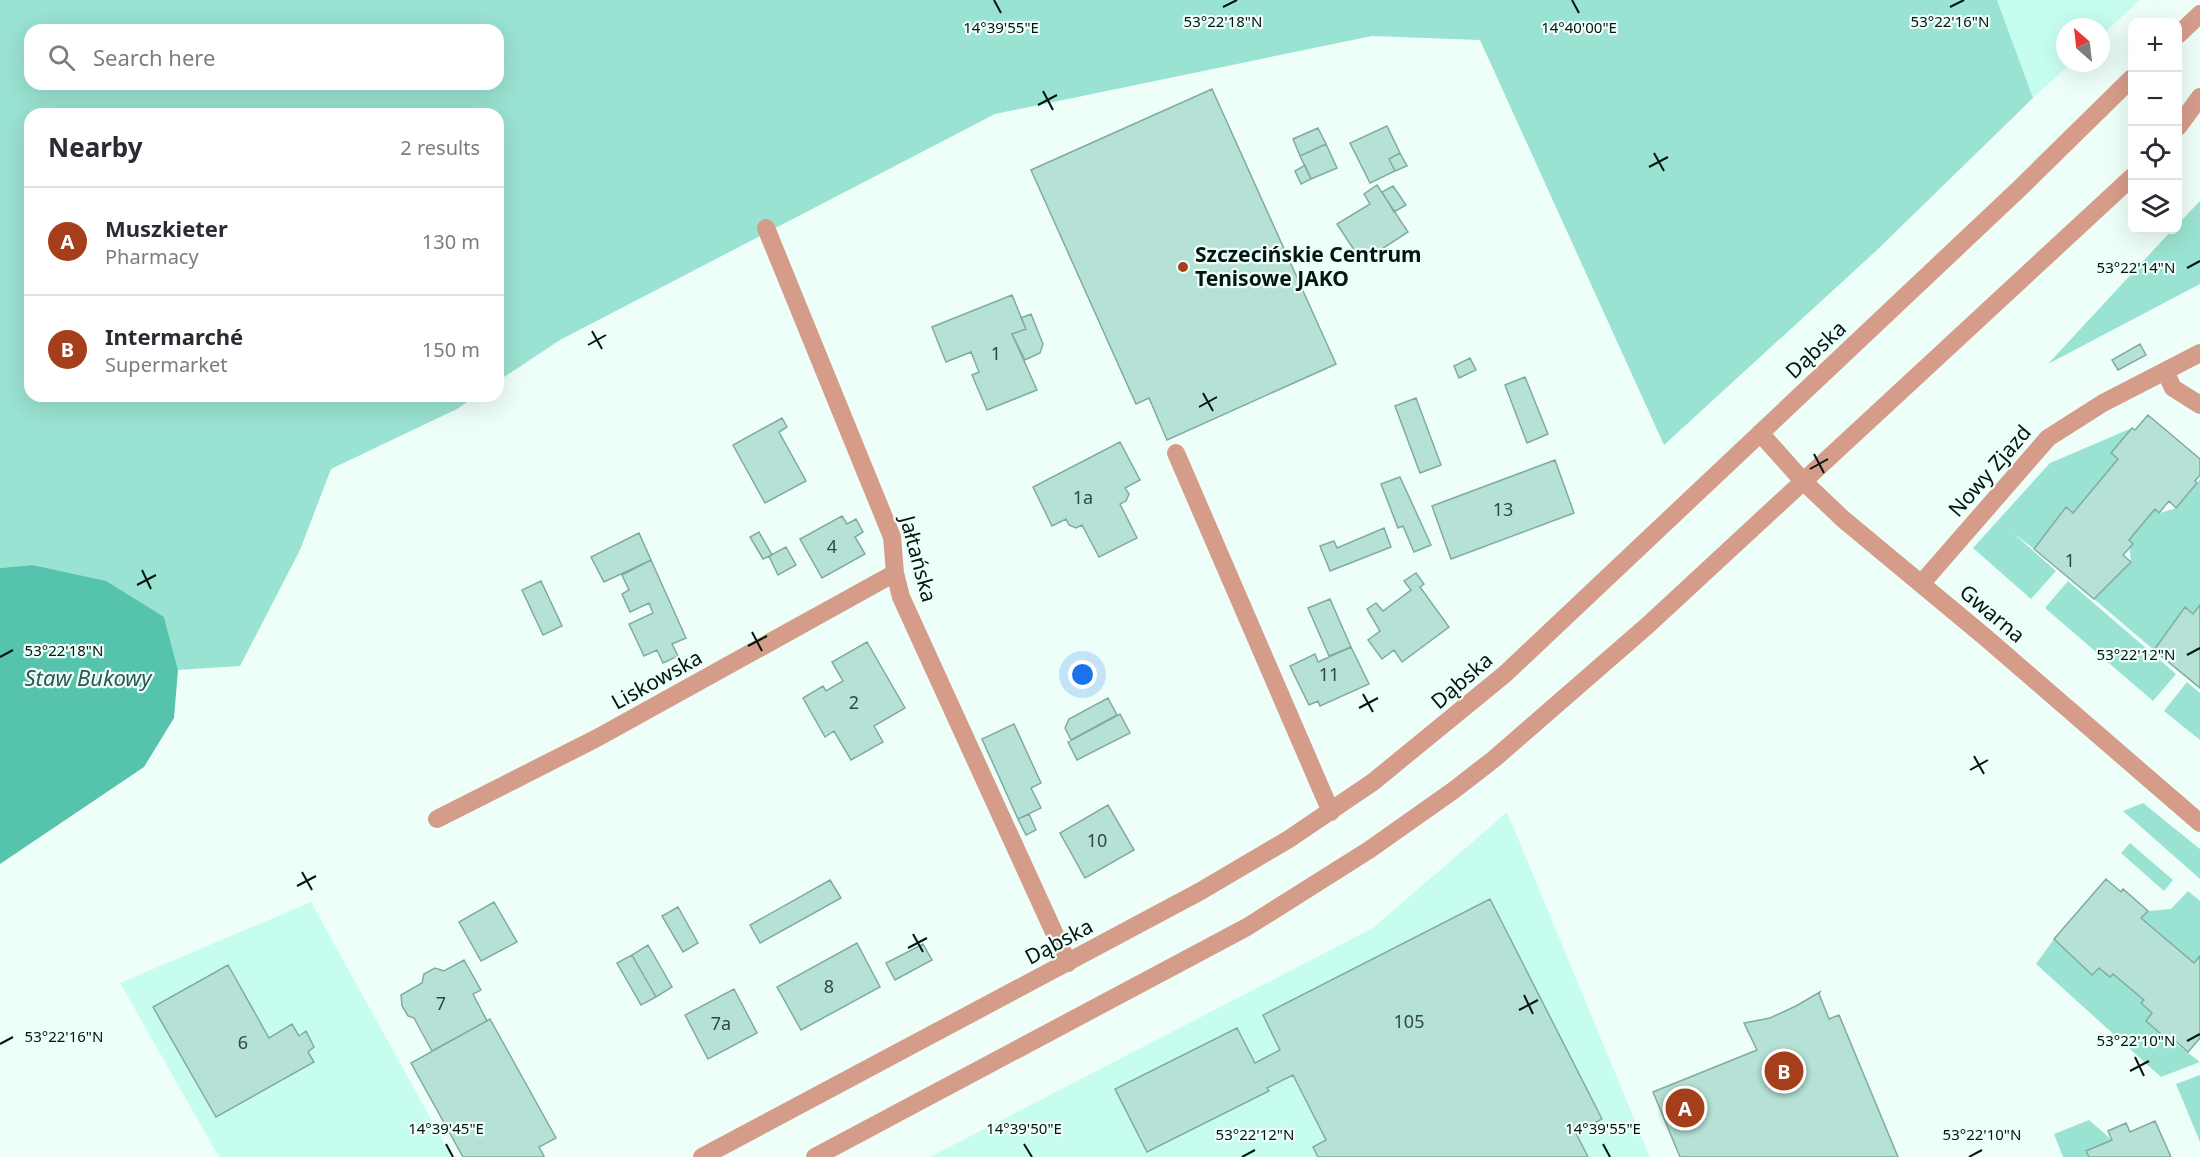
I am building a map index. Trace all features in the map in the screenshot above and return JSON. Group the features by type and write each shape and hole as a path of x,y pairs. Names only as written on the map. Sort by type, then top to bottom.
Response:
{"street":[{"path":"2182,31 2200,14"},
{"name":"Dąbska","path":"702,1157 1218,881 1332,812 1426,740 1505,674 2128,83"},
{"path":"2179,126 2200,97"},
{"path":"815,1157 1247,927 1369,850 1494,759 1574,691 2130,180"},
{"name":"Jałtańska","path":"766,228 892,537 895,573 901,597 1068,963"},
{"name":"Nowy Zjazd","path":"1921,584 2048,438 2103,403 2200,353"},
{"path":"2165,371 2173,388 2200,405"},
{"name":"Gwarna","path":"1760,433 1803,481 1843,519 2200,823"},
{"path":"1176,453 1332,812"},
{"name":"Liskowska","path":"437,819 617,728 895,573"}],"shaded area":[{"path":"0,0 1997,0 2033,98 1877,250 1664,445 1480,40 1372,36 995,114 560,340 504,377 504,108 24,108 24,402 467,402 331,469 300,550 240,666 178,670 164,617 32,565 0,568"},
{"path":"1997,0 2140,0 2110,28 2110,18 2056,18 2056,72 2061,72 2033,98"},
{"path":"2200,201 2200,284 2048,364 2168,234 2182,234 2182,220"},
{"path":"2132,428 2111,453 2118,459 2073,513 2065,507 2034,549 2012,532 2056,571 2031,599 1973,548 2050,463"},
{"path":"2200,479 2200,605 2193,614 2185,608 2154,650 2094,599 2131,562 2129,540 2155,509 2160,513 2176,508"},
{"path":"2068,581 2176,674 2153,701 2045,608"},
{"path":"2187,682 2200,693 2200,740 2164,711"},
{"path":"2143,803 2200,849 2200,879 2123,811"},
{"path":"1507,812 1650,1157 930,1157 1373,928"},
{"path":"2130,843 2173,880 2164,891 2121,853"},
{"path":"2188,891 2200,901 2200,956 2194,963 2141,918 2148,911 2171,909"},
{"path":"311,902 452,1157 219,1157 120,983"},
{"path":"2054,939 2092,975 2099,968 2110,977 2113,974 2144,1000 2141,1004 2152,1013 2146,1021 2200,1062 2161,1077 2036,964"},
{"path":"2200,1075 2200,1142 2176,1084"},
{"path":"2089,1120 2112,1140 2086,1151 2089,1157 2063,1157 2054,1134"}],"water":[{"name":"Staw Bukowy","path":"32,565 106,581 164,617 178,670 174,718 144,767 0,864 0,568"}],"building":[{"name":"Szczecińskie Centrum Tenisowe JAKO","path":"1212,89 1336,364 1167,440 1149,398 1136,404 1031,170"},
{"path":"1387,126 1400,153 1389,159 1395,171 1370,183 1350,143"},
{"path":"1318,128 1326,144 1300,156 1293,139"},
{"path":"1326,144 1337,168 1311,179 1300,156"},
{"path":"1400,153 1407,166 1395,171 1389,159"},
{"path":"1305,165 1311,179 1301,184 1295,171"},
{"path":"1377,185 1408,232 1362,262 1337,224 1370,204 1364,194"},
{"path":"1393,186 1406,205 1394,212 1382,192"},
{"path":"1012,295 1026,329 1012,334 1037,390 987,410 972,375 979,372 971,352 946,362 932,327"},
{"path":"1031,314 1043,344 1040,353 1025,360 1012,334 1026,329 1021,318"},
{"path":"2140,344 2146,355 2118,370 2112,360"},
{"path":"1470,358 1476,370 1459,378 1454,366"},
{"path":"1525,377 1548,434 1527,443 1505,385"},
{"path":"1416,398 1441,465 1420,473 1395,406"},
{"path":"2148,415 2200,459 2200,475 2195,481 2197,483 2176,508 2169,501 2159,513 2155,509 2129,540 2133,544 2123,555 2131,562 2094,599 2034,549 2066,507 2073,513 2118,459 2111,453 2132,428 2135,430"},
{"path":"782,418 787,427 779,432 806,481 765,503 733,445"},
{"path":"1120,442 1140,480 1125,488 1129,494 1126,501 1120,504 1137,538 1099,557 1082,525 1076,528 1069,525 1066,519 1052,526 1033,487"},
{"path":"1555,460 1574,513 1451,559 1432,506"},
{"path":"1400,477 1431,545 1414,552 1403,526 1398,528 1381,484"},
{"path":"842,516 847,524 856,519 863,532 855,537 865,554 822,578 800,539"},
{"path":"1384,528 1391,547 1330,571 1320,546 1334,541 1337,548"},
{"path":"759,532 772,555 763,559 750,537"},
{"path":"639,533 651,560 604,582 591,557"},
{"path":"786,547 796,565 778,575 769,556"},
{"path":"651,560 686,638 672,644 678,656 663,663 657,650 644,656 629,624 653,613 649,603 630,612 622,594 629,590 622,575"},
{"path":"1416,573 1424,584 1420,587 1449,627 1402,662 1394,650 1382,659 1368,640 1380,631 1367,609 1376,603 1383,611 1411,590 1404,581"},
{"path":"541,581 562,626 543,635 522,590"},
{"path":"1330,599 1351,647 1329,656 1308,608"},
{"path":"2200,605 2200,688 2154,650 2185,607 2193,614"},
{"path":"867,642 905,708 874,726 883,742 851,760 834,731 825,737 803,698 823,686 826,691 843,681 832,662"},
{"path":"1351,647 1369,684 1320,706 1318,701 1309,705 1290,666 1315,654 1318,662"},
{"path":"1108,698 1117,715 1071,740 1065,728 1069,719"},
{"path":"1120,714 1130,733 1077,760 1068,742"},
{"path":"1014,724 1041,783 1031,788 1041,808 1018,819 982,739"},
{"path":"1108,805 1134,850 1085,878 1060,833"},
{"path":"1029,814 1036,830 1026,835 1018,819"},
{"path":"2106,879 2121,892 2123,889 2148,911 2141,918 2194,963 2200,956 2200,1038 2188,1052 2173,1039 2170,1042 2146,1021 2152,1013 2141,1003 2144,1000 2113,974 2110,977 2099,968 2092,975 2054,939"},
{"path":"830,880 841,898 760,943 750,925"},
{"path":"1490,899 1602,1119 1576,1133 1588,1157 1318,1157 1313,1147 1326,1140 1293,1075 1267,1088 1269,1091 1147,1152 1115,1089 1237,1028 1255,1063 1280,1050 1263,1015"},
{"path":"494,902 517,942 481,961 459,922"},
{"path":"678,907 698,943 683,952 662,916"},
{"path":"857,943 880,987 801,1030 777,987"},
{"path":"923,944 932,960 895,980 886,963"},
{"path":"648,945 672,987 656,997 632,955"},
{"path":"632,955 656,997 641,1005 617,963"},
{"path":"464,960 481,990 473,994 487,1021 432,1051 414,1018 408,1016 402,1006 401,995 422,983 424,974 435,968 444,971"},
{"path":"228,965 269,1038 292,1024 299,1036 306,1031 314,1047 308,1052 314,1062 216,1117 153,1007"},
{"path":"734,989 757,1033 708,1059 685,1015"},
{"path":"1820,992 1829,1019 1839,1015 1898,1157 1680,1157 1653,1092 1757,1050 1744,1023 1770,1018"},
{"path":"490,1019 556,1138 539,1147 544,1156 542,1157 463,1157 411,1063"},
{"path":"2155,1121 2171,1157 2089,1157 2086,1151 2112,1140 2108,1131 2126,1123 2130,1132"}],"place":[{"name":"Szczecińskie Centrum Tenisowe JAKO","path":"1183,267"},
{"name":"Intermarché","path":"1784,1071"},
{"name":"Muszkieter","path":"1685,1108"}]}
